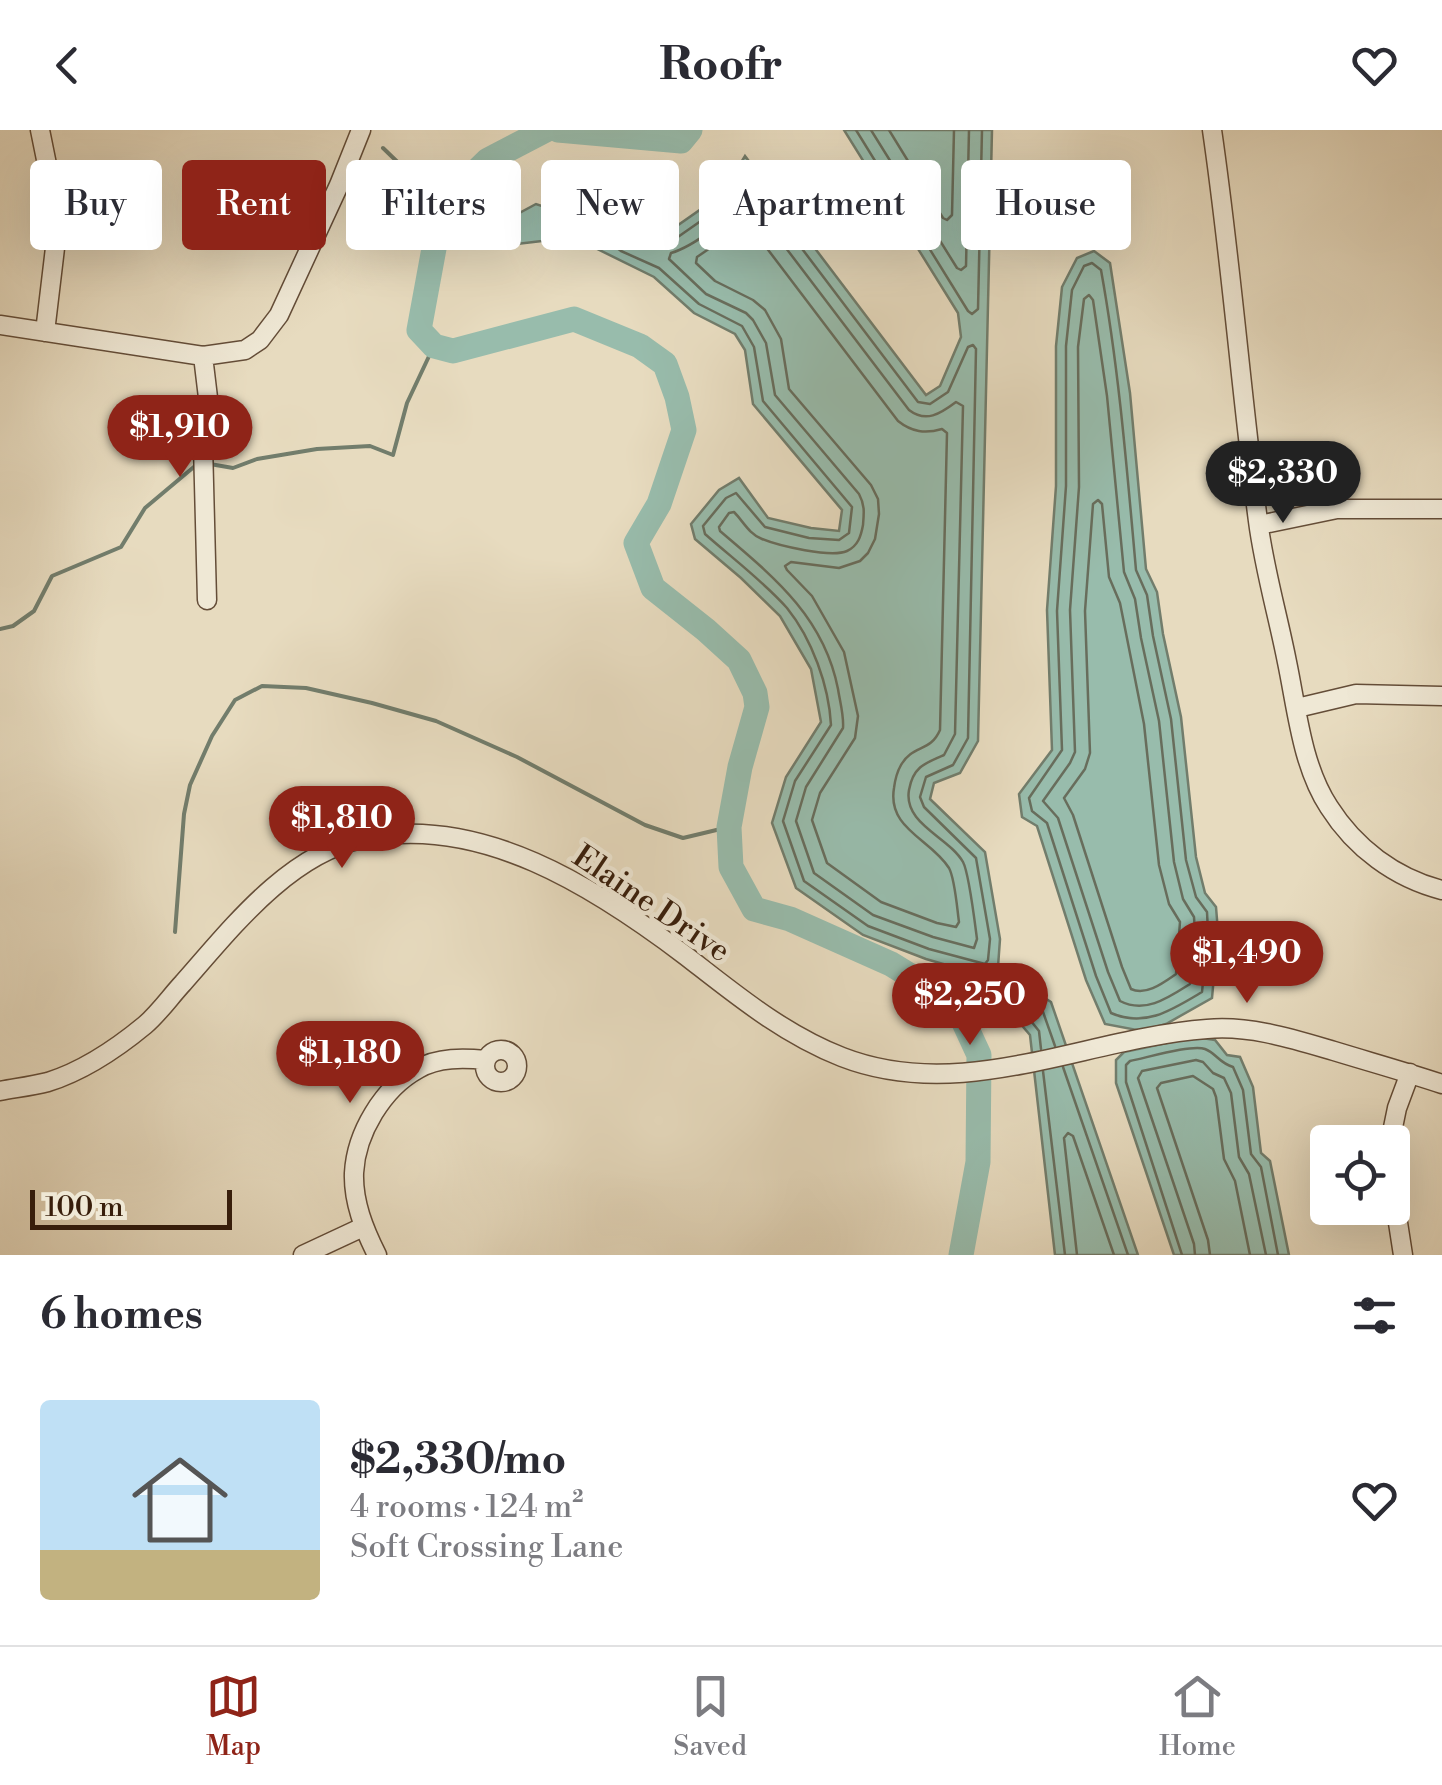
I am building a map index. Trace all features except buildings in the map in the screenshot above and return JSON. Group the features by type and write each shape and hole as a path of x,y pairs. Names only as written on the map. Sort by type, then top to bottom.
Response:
{"street":[{"path":"40,130 54,199 55,248 45,332"},
{"path":"0,325 202,356 245,350 260,340 279,314 360,130"},
{"path":"1212,130 1258,525 1309,763 1328,806 1358,845 1391,869 1442,890"},
{"path":"202,356 209,406 203,444 207,600"},
{"path":"1258,525 1337,508 1442,509"},
{"path":"1297,708 1356,694 1442,696"},
{"name":"Elaine Drive","path":"0,1091 46,1082 99,1059 148,1023 256,902 292,873 360,839 428,832 502,850 554,872 624,912 736,996 789,1030 842,1057 906,1072 968,1072 1033,1064 1123,1042 1208,1028 1280,1036 1442,1084"},
{"path":"377,1255 363,1227 354,1173 370,1119 390,1091 418,1068 447,1059 486,1060"},
{"path":"1394,1125 1410,1074"},
{"path":"1398,1225 1403,1255"},
{"path":"303,1255 363,1227"}],"water":[{"path":"844,130 992,130 991,160 961,160 961,250 989,250 978,741 960,773 934,783 930,799 985,852 1000,939 998,967 1051,1002 1138,1255 1055,1255 1030,1035 978,974 863,935 796,888 772,823 786,777 821,722 811,669 780,616 695,539 691,524 719,490 739,478 768,518 839,531 842,510 753,404 745,350 735,334 694,313 654,277 599,250 679,250 679,224 699,210 699,250 816,250 926,395 940,386 961,337 958,313 919,250 941,250 941,160 863,160"},
{"path":"536,204 541,206 541,241 521,243 521,212"},
{"path":"1094,251 1110,263 1130,393 1146,569 1157,592 1181,717 1196,857 1205,893 1216,907 1218,932 1212,998 1166,1024 1142,1031 1105,1024 1086,980 1037,826 1022,817 1019,794 1052,750 1047,610 1056,486 1056,346 1062,287 1077,258"},
{"path":"1195,1037 1215,1040 1227,1055 1240,1057 1253,1087 1261,1153 1270,1161 1289,1255 1174,1255 1116,1083 1116,1060 1124,1052"}],"waterway":[{"path":"546,130 488,160 442,205 419,330 434,346 453,351 574,319 640,346 665,364 684,430 659,504 636,543 653,588 739,660 755,693 757,707 729,827 731,867 754,909 790,919 891,964 940,994 961,1016 979,1055 978,1162 961,1255"},
{"path":"558,130 681,141 690,130"},
{"path":"383,148 395,160"},
{"path":"210,464 233,468 257,459 317,449 370,446 393,455 407,403 431,352 419,330"},
{"path":"0,629 13,626 34,611 52,576 121,547 145,508 195,466"},
{"path":"175,932 184,814 190,785 212,736 235,700 262,686 306,688 436,721 517,757 645,825 683,838 729,827"}]}
